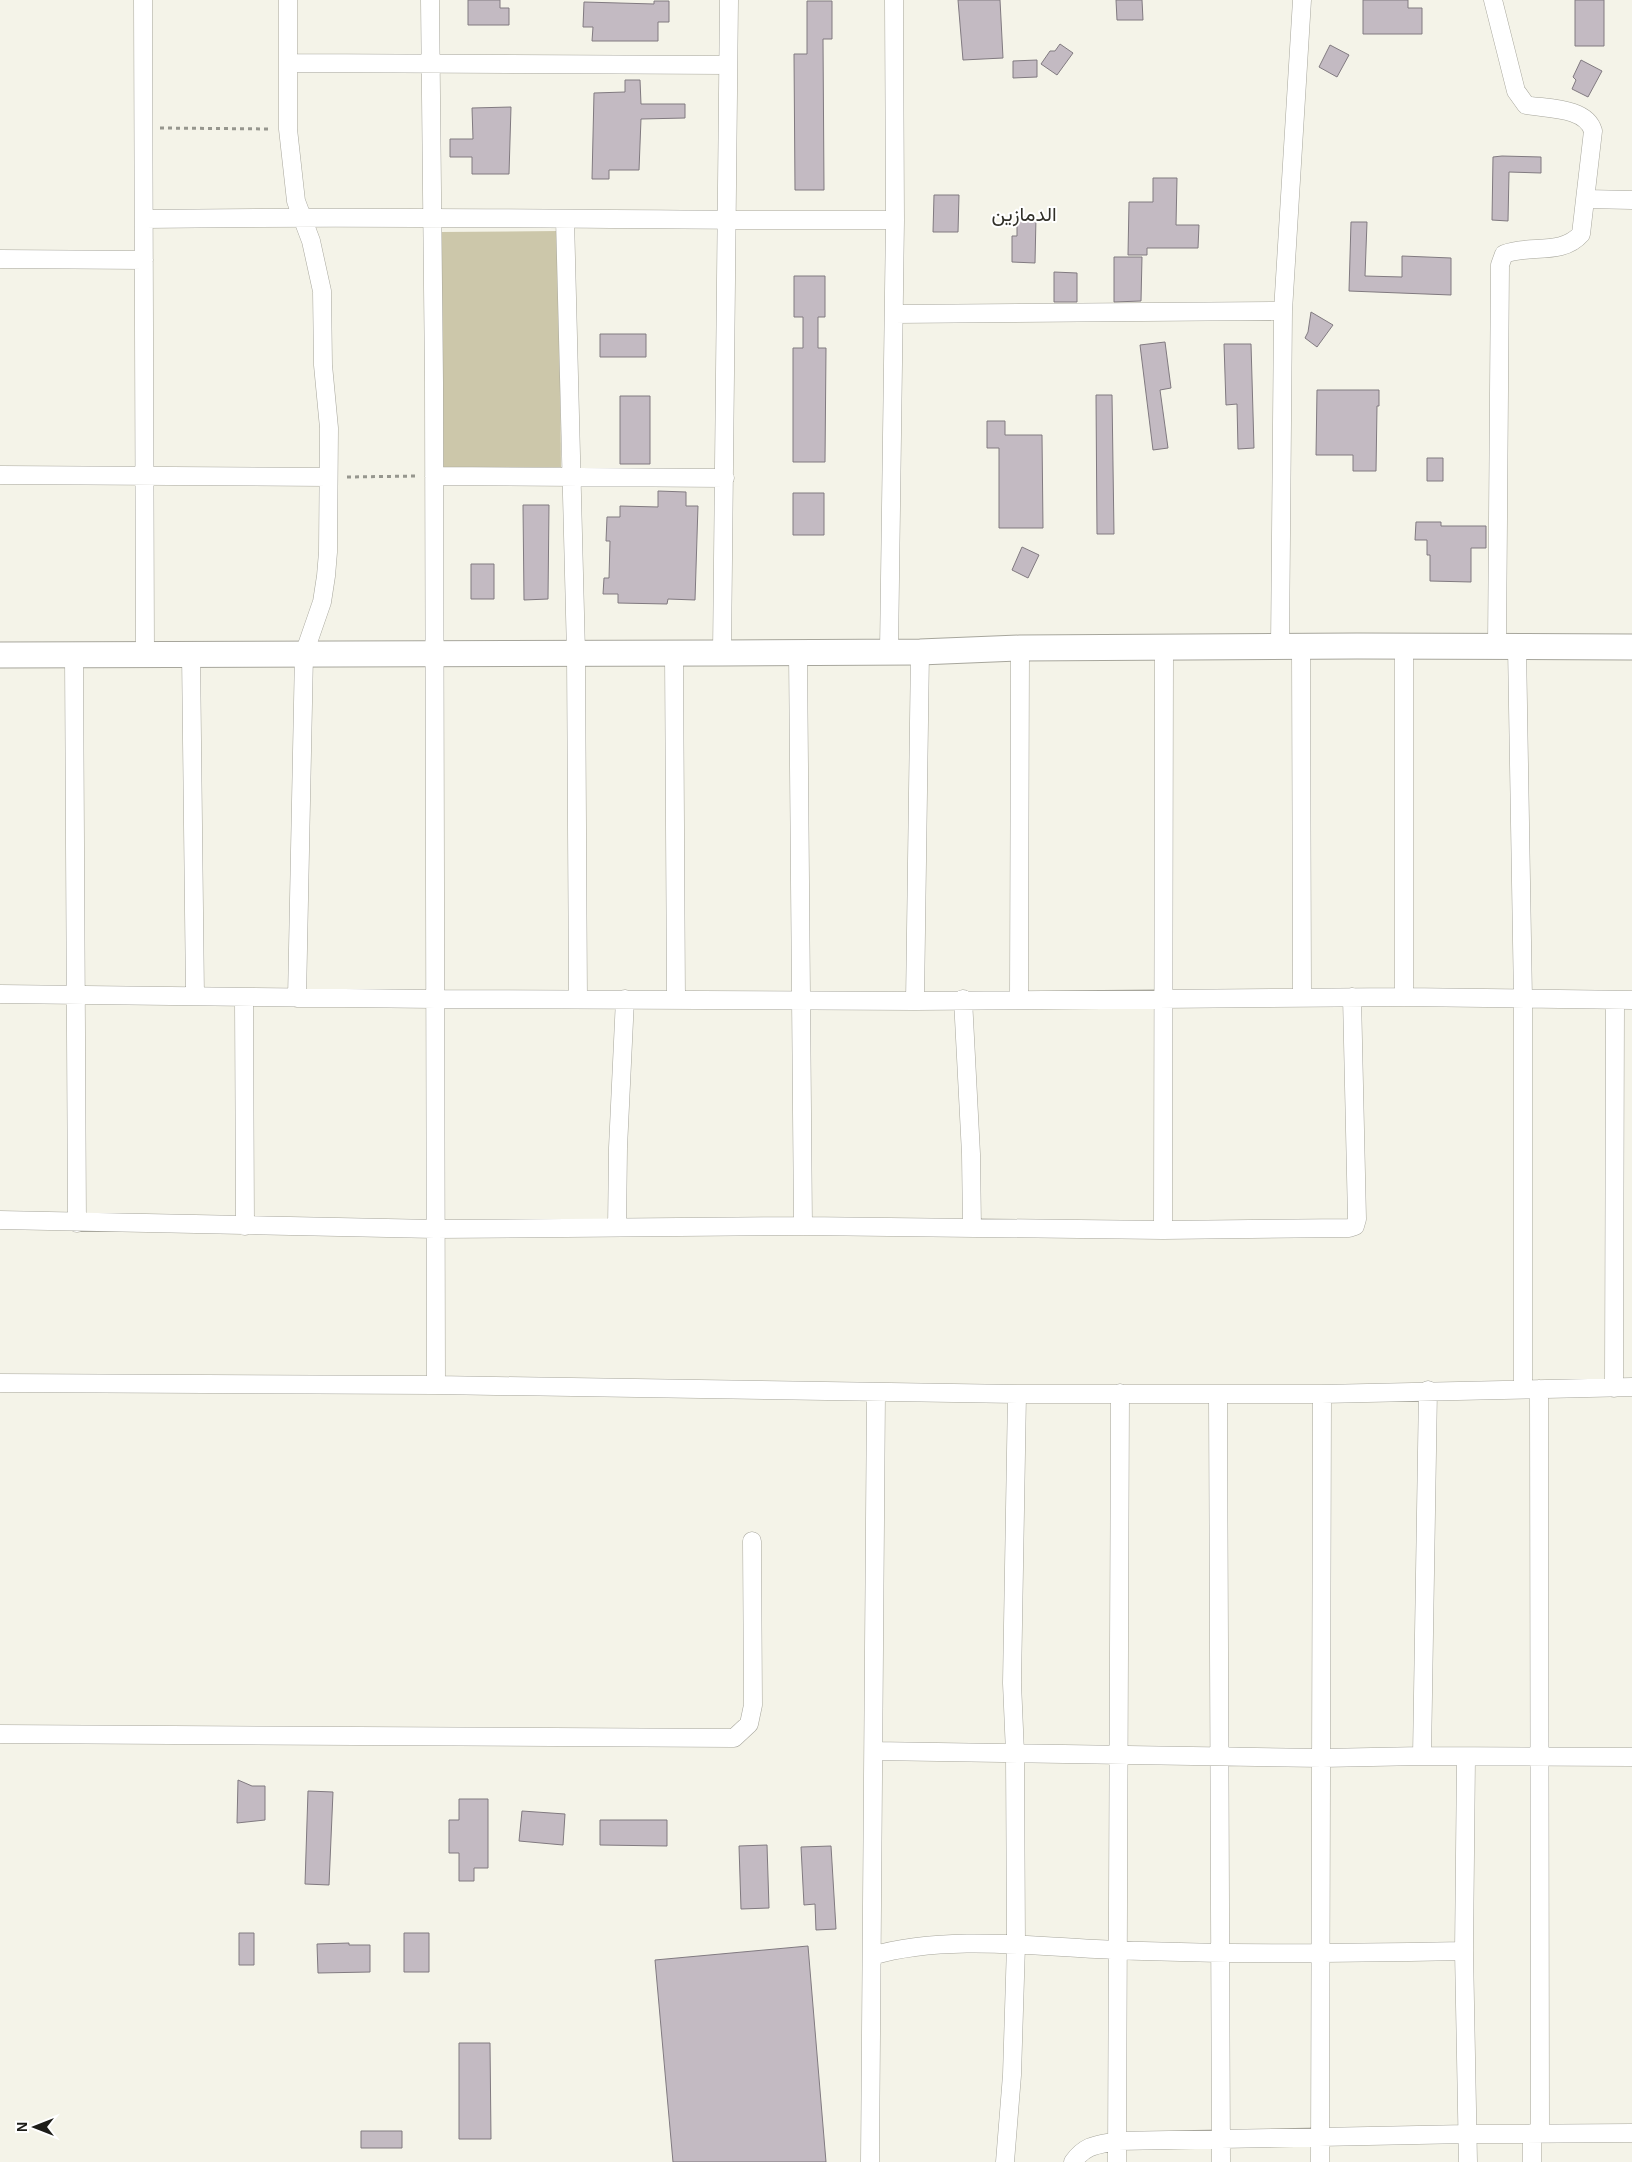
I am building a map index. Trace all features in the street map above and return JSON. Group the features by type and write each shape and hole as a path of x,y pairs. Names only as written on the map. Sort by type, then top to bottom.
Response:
{"street":[{"path":"143,0 145,655"},
{"path":"288,0 290,62 288,129 296,201 318,265 322,291 323,365 329,428 328,552 326,576 322,602 304,654 297,998"},
{"path":"430,0 429,63 434,476 436,1385"},
{"path":"722,654 729,0"},
{"path":"889,651 895,220 894,0"},
{"path":"1302,0 1283,311 1290,647 1302,998"},
{"path":"1493,0 1516,91 1521,100 1526,105 1581,115 1591,124 1593,131 1581,234 1573,243 1562,246 1514,250 1504,254 1500,265 1507,647 1523,999 1539,1756 1536,2133 1532,2162"},
{"path":"290,62 728,65"},
{"path":"1586,199 1632,200"},
{"path":"145,220 302,217 431,220 895,220"},
{"path":"565,220 576,653 578,1000"},
{"path":"0,259 144,260"},
{"path":"894,314 1283,311"},
{"path":"0,475 328,477"},
{"path":"434,476 725,478"},
{"path":"1404,647 1404,997"},
{"path":"0,655 674,652 722,654 920,652 1020,648 1632,647"},
{"path":"1019,1000 1020,648"},
{"path":"1163,1230 1164,648"},
{"path":"674,652 676,1000"},
{"path":"798,652 802,1000 802,1226"},
{"path":"915,1001 920,652"},
{"path":"191,654 195,996"},
{"path":"74,655 77,1223"},
{"path":"0,994 435,1000 915,1001 963,999 1164,1000 1352,997 1623,1000 1614,1388"},
{"path":"244,997 245,1226"},
{"path":"0,1220 435,1229 802,1226 1163,1230 1349,1228 1355,1226 1357,1219 1353,1128 1352,997"},
{"path":"617,1228 618,1148 625,999"},
{"path":"963,999 971,1154 972,1228"},
{"path":"0,1383 436,1385 1017,1394 1322,1394 1428,1390 1531,1390 1632,1387"},
{"path":"1422,1756 1428,1390"},
{"path":"870,2162 876,1392"},
{"path":"1117,2162 1120,1393"},
{"path":"1005,2162 1012,2075 1016,1945 1012,1683 1017,1394"},
{"path":"1218,1394 1219,1951 1222,2162"},
{"path":"1320,2162 1322,1394"},
{"path":"0,1734 734,1738 749,1724 753,1705 752,1541"},
{"path":"874,1751 1322,1758 1422,1756 1632,1758"},
{"path":"1466,1757 1464,1951 1468,2162"},
{"path":"872,1956 920,1945 1016,1945 1118,1950 1320,1953 1464,1951"},
{"path":"1073,2162 1081,2151 1093,2146 1118,2141 1222,2140 1320,2136 1632,2133"}],"path":[{"path":"144,128 288,129"},
{"path":"328,477 434,476"}],"shaded area":[{"path":"559,231 561,467 441,468 440,232"}],"building":[{"path":"468,0 500,0 500,8 509,8 509,25 468,25"},
{"path":"958,0 1000,0 1003,58 963,60"},
{"path":"1116,0 1142,0 1143,20 1117,20"},
{"path":"1363,0 1408,0 1408,8 1422,8 1422,34 1363,34"},
{"path":"1575,0 1604,0 1604,46 1575,46"},
{"path":"654,1 669,1 669,22 658,22 658,41 592,41 593,27 583,27 584,2 654,4"},
{"path":"807,1 832,1 832,39 823,39 824,190 795,190 794,54 807,54"},
{"path":"1060,44 1073,53 1057,75 1041,64 1050,51 1055,51"},
{"path":"1330,45 1349,55 1337,77 1319,67"},
{"path":"1037,60 1037,77 1013,78 1013,61"},
{"path":"1581,60 1602,71 1588,97 1572,89 1576,80 1573,77"},
{"path":"625,80 640,80 641,104 685,104 685,118 641,119 639,170 609,170 609,179 592,179 594,93 625,92"},
{"path":"511,107 509,174 472,174 472,157 450,157 450,139 473,139 472,108"},
{"path":"1493,157 1541,157 1541,173 1509,172 1508,221 1492,220"},
{"path":"1153,178 1177,178 1176,225 1199,225 1198,248 1147,248 1147,255 1128,255 1129,202 1153,202"},
{"path":"934,195 959,195 958,232 933,232"},
{"path":"1017,217 1036,217 1035,263 1012,262 1012,236 1017,236"},
{"path":"1351,222 1367,222 1365,276 1402,277 1402,256 1451,258 1451,295 1349,291"},
{"path":"1114,257 1142,257 1141,301 1114,302"},
{"path":"1054,272 1077,273 1077,302 1054,302"},
{"path":"794,276 825,276 825,317 818,317 818,348 826,348 825,462 793,462 793,348 803,348 803,317 794,317"},
{"path":"1311,312 1333,325 1317,347 1305,338 1308,332"},
{"path":"600,334 646,334 646,357 600,357"},
{"path":"1165,342 1171,388 1160,390 1168,448 1153,450 1140,345"},
{"path":"1224,344 1251,344 1254,448 1238,449 1237,404 1226,405"},
{"path":"1317,390 1379,390 1376,471 1353,471 1353,455 1316,455"},
{"path":"1096,395 1112,395 1114,534 1097,534"},
{"path":"620,396 650,396 650,464 620,464"},
{"path":"987,421 1005,421 1005,435 1042,435 1043,528 999,528 999,448 987,448"},
{"path":"1427,458 1443,458 1443,481 1427,481"},
{"path":"658,491 686,492 686,506 698,506 695,600 668,599 667,604 618,603 618,594 603,594 604,578 609,578 610,541 606,541 607,517 620,517 620,506 658,507"},
{"path":"793,493 824,493 824,535 793,535"},
{"path":"523,505 549,505 548,599 524,600"},
{"path":"1416,522 1441,522 1441,526 1486,526 1486,548 1471,548 1471,582 1430,581 1430,555 1427,555 1427,540 1415,540"},
{"path":"1022,547 1039,555 1028,578 1012,570"},
{"path":"471,564 494,564 494,599 471,599"},
{"path":"238,1780 252,1786 265,1786 265,1820 237,1823"},
{"path":"308,1791 333,1792 329,1885 305,1884"},
{"path":"459,1799 488,1799 488,1868 474,1868 474,1881 459,1881 459,1853 449,1853 449,1820 459,1820"},
{"path":"522,1811 565,1814 563,1845 519,1841"},
{"path":"600,1820 667,1820 667,1846 600,1845"},
{"path":"767,1845 769,1908 741,1909 739,1846"},
{"path":"831,1846 836,1929 816,1930 815,1904 804,1905 801,1847"},
{"path":"239,1933 254,1933 254,1965 239,1965"},
{"path":"404,1933 429,1933 429,1972 404,1972"},
{"path":"349,1943 349,1945 370,1945 370,1972 318,1973 317,1944"},
{"path":"808,1946 826,2162 673,2162 655,1960"},
{"path":"459,2043 490,2043 491,2139 459,2139"},
{"path":"361,2131 402,2131 402,2148 361,2148"}],"district":[{"name":"الدمازين","path":"1024,214"}]}
